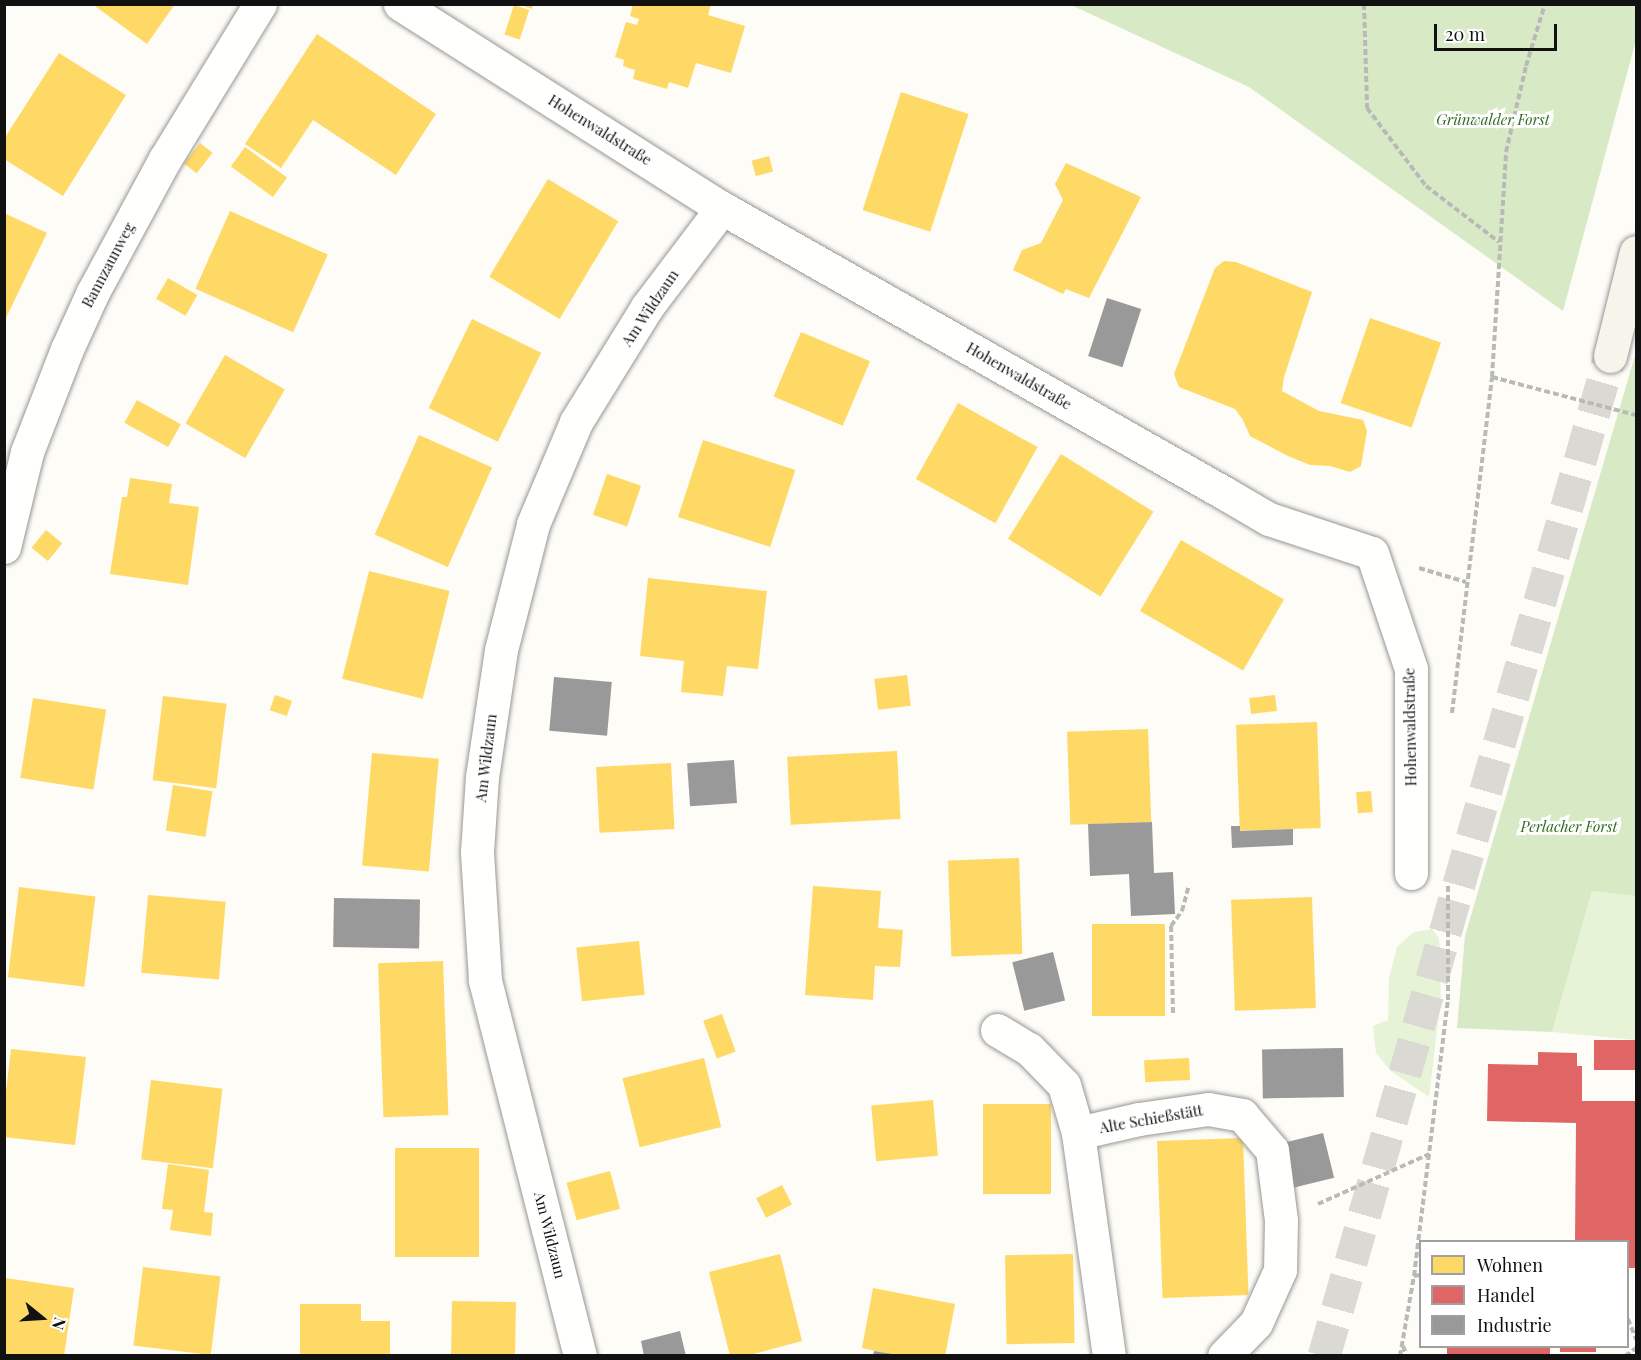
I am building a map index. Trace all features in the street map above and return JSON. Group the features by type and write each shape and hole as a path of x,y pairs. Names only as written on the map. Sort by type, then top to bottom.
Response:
{"main road":[{"path":"1610,356 1636,252"}],"street":[{"name":"Bannzaunweg","path":"4,547 27,452 67,349 93,292 165,159 260,4"},
{"name":"Hohenwaldstraße","path":"400,4 722,208 1269,519 1372,554 1411,669 1411,873"},
{"name":"Am Wildzaun","path":"580,1356 485,980 477,852 482,777 501,650 534,524 576,422 647,307 722,208"},
{"name":"Alte Schießstätt","path":"998,1030 1029,1049 1064,1085 1078,1133 1109,1356"},
{"name":"Alte Schießstätt","path":"1078,1133 1139,1119 1208,1109 1242,1115 1272,1149 1281,1220 1280,1270 1257,1323 1224,1356"}],"path":[{"path":"1364,4 1366,108 1426,186 1499,242"},
{"path":"1451,721 1492,377 1506,152 1526,66 1545,4"},
{"path":"1492,377 1636,415"},
{"path":"1400,1356 1414,1276 1448,1000 1448,882"},
{"path":"1173,1013 1171,926 1182,911 1188,888"},
{"path":"1281,1220 1429,1154"},
{"path":"1414,1276 1419,1275"},
{"path":"1629,1322 1636,1339"},
{"path":"1403,1346 1407,1356"},
{"path":"1625,1356 1636,1348"}],"green space":[{"name":"Grünwalder Forst","path":"1071,5 1636,5 1636,40 1563,311 1249,87"},
{"name":"Perlacher Forst","path":"1636,352 1636,896 1592,891 1552,1032 1457,1028 1465,936"},
{"path":"1592,891 1636,896 1636,1040 1552,1032"},
{"path":"1432,929 1439,938 1441,999 1429,1097 1391,1071 1376,1053 1373,1026 1388,1020 1389,978 1397,947 1414,932"}],"building: Wohnen":[{"path":"92,4 175,4 147,44"},
{"path":"518,4 533,4 532,9"},
{"path":"633,4 711,4 708,15 745,26 731,73 696,63 688,88 669,82 667,89 633,79 635,70 623,66 624,60 615,57 626,22 637,25 639,19 630,16"},
{"path":"514,5 529,10 520,39 504,34"},
{"path":"317,34 436,114 396,175 313,120 281,168 245,144"},
{"path":"59,53 126,95 63,196 4,159 4,139"},
{"path":"901,92 969,114 930,232 863,210"},
{"path":"200,143 213,153 197,173 184,163"},
{"path":"245,147 287,178 273,197 231,166"},
{"path":"769,156 773,171 756,176 752,161"},
{"path":"1066,163 1141,197 1089,298 1066,289 1063,294 1013,270 1022,250 1041,243 1063,200 1055,184"},
{"path":"548,179 618,221 560,319 489,277"},
{"path":"230,211 328,255 293,332 195,289"},
{"path":"4,213 47,233 4,322"},
{"path":"1224,261 1236,262 1312,292 1284,377 1282,391 1319,411 1363,420 1367,431 1361,466 1350,472 1330,466 1310,465 1288,456 1250,436 1235,409 1179,387 1174,374 1215,268"},
{"path":"168,278 197,295 185,316 156,299"},
{"path":"1370,318 1441,342 1412,428 1341,403"},
{"path":"472,319 541,353 498,442 429,408"},
{"path":"801,332 870,361 843,426 774,396"},
{"path":"225,355 285,389 245,458 186,423"},
{"path":"137,400 181,424 168,447 124,423"},
{"path":"958,403 1038,447 995,523 916,479"},
{"path":"419,435 492,468 448,567 375,535"},
{"path":"703,440 795,470 770,547 678,517"},
{"path":"1061,454 1153,512 1100,597 1008,539"},
{"path":"607,474 641,486 627,526 593,515"},
{"path":"130,478 172,484 169,503 199,507 188,585 110,574 122,497 127,497"},
{"path":"46,530 62,543 48,561 32,548"},
{"path":"1181,540 1284,599 1243,671 1140,611"},
{"path":"369,571 450,591 423,699 342,679"},
{"path":"648,578 767,591 758,669 727,666 723,696 681,692 684,661 640,656"},
{"path":"907,675 911,706 878,710 874,679"},
{"path":"275,695 292,701 287,716 270,710"},
{"path":"1275,695 1277,711 1251,714 1249,698"},
{"path":"163,696 227,704 216,788 153,780"},
{"path":"33,698 106,710 93,790 20,778"},
{"path":"1317,722 1321,828 1240,831 1236,725"},
{"path":"1148,729 1151,822 1070,825 1067,732"},
{"path":"897,751 901,819 791,825 787,757"},
{"path":"372,753 439,759 429,871 362,866"},
{"path":"671,763 674,829 600,833 596,767"},
{"path":"173,785 213,791 205,837 166,830"},
{"path":"1371,791 1373,812 1358,813 1356,792"},
{"path":"1019,858 1022,954 951,956 948,860"},
{"path":"813,886 881,891 878,928 903,930 900,967 875,966 873,1000 805,995"},
{"path":"19,887 95,896 84,987 8,977"},
{"path":"148,895 226,902 219,980 141,973"},
{"path":"1312,897 1316,1008 1235,1011 1231,900"},
{"path":"1092,924 1165,924 1165,1016 1092,1016"},
{"path":"639,941 645,995 582,1001 576,948"},
{"path":"443,961 448,1115 383,1117 378,963"},
{"path":"722,1014 736,1052 717,1058 703,1021"},
{"path":"11,1049 86,1057 75,1145 4,1137 4,1108"},
{"path":"704,1058 721,1127 640,1147 622,1078"},
{"path":"1189,1058 1190,1080 1145,1082 1144,1060"},
{"path":"151,1080 222,1089 213,1168 141,1159"},
{"path":"933,1100 938,1156 876,1161 871,1105"},
{"path":"983,1104 1051,1104 1051,1194 983,1194"},
{"path":"1243,1138 1248,1295 1163,1298 1157,1141"},
{"path":"395,1148 479,1148 479,1257 395,1257"},
{"path":"168,1164 209,1170 204,1212 213,1213 211,1236 170,1230 173,1210 162,1209"},
{"path":"610,1171 620,1209 577,1220 567,1183"},
{"path":"782,1185 792,1205 766,1218 756,1198"},
{"path":"780,1254 802,1341 746,1356 730,1356 709,1272"},
{"path":"1073,1254 1075,1343 1007,1344 1005,1255"},
{"path":"143,1267 220,1277 211,1355 133,1345"},
{"path":"5,1278 74,1288 64,1356 5,1356"},
{"path":"873,1288 955,1304 945,1356 898,1356 862,1348"},
{"path":"452,1301 516,1302 515,1356 451,1356"},
{"path":"300,1304 361,1304 361,1321 390,1321 390,1356 300,1356"}],"building: Handel":[{"path":"1594,1040 1636,1040 1636,1070 1594,1070"},
{"path":"1538,1052 1577,1053 1577,1066 1582,1066 1582,1101 1636,1101 1636,1268 1629,1268 1629,1240 1575,1240 1576,1123 1487,1121 1488,1064 1538,1065"},
{"path":"1447,1348 1550,1348 1550,1356 1447,1356"},
{"path":"1560,1348 1596,1348 1596,1352 1560,1352"}],"building: Industrie":[{"path":"1107,298 1141,309 1122,367 1088,356"},
{"path":"554,677 612,682 607,736 549,731"},
{"path":"734,760 737,803 690,806 687,763"},
{"path":"1152,822 1154,873 1173,872 1175,914 1131,916 1129,874 1090,876 1088,824"},
{"path":"1231,826 1240,826 1240,831 1293,829 1293,845 1232,848"},
{"path":"334,898 420,900 419,948 333,947"},
{"path":"1053,952 1065,1001 1024,1011 1012,962"},
{"path":"1343,1048 1344,1097 1263,1098 1262,1049"},
{"path":"1323,1133 1334,1178 1292,1188 1281,1143"},
{"path":"680,1331 686,1356 644,1356 641,1341"},
{"path":"874,1351 892,1354 892,1356 873,1356"}],"tunnel":[{"path":"1324,1356 1610,356"}]}
